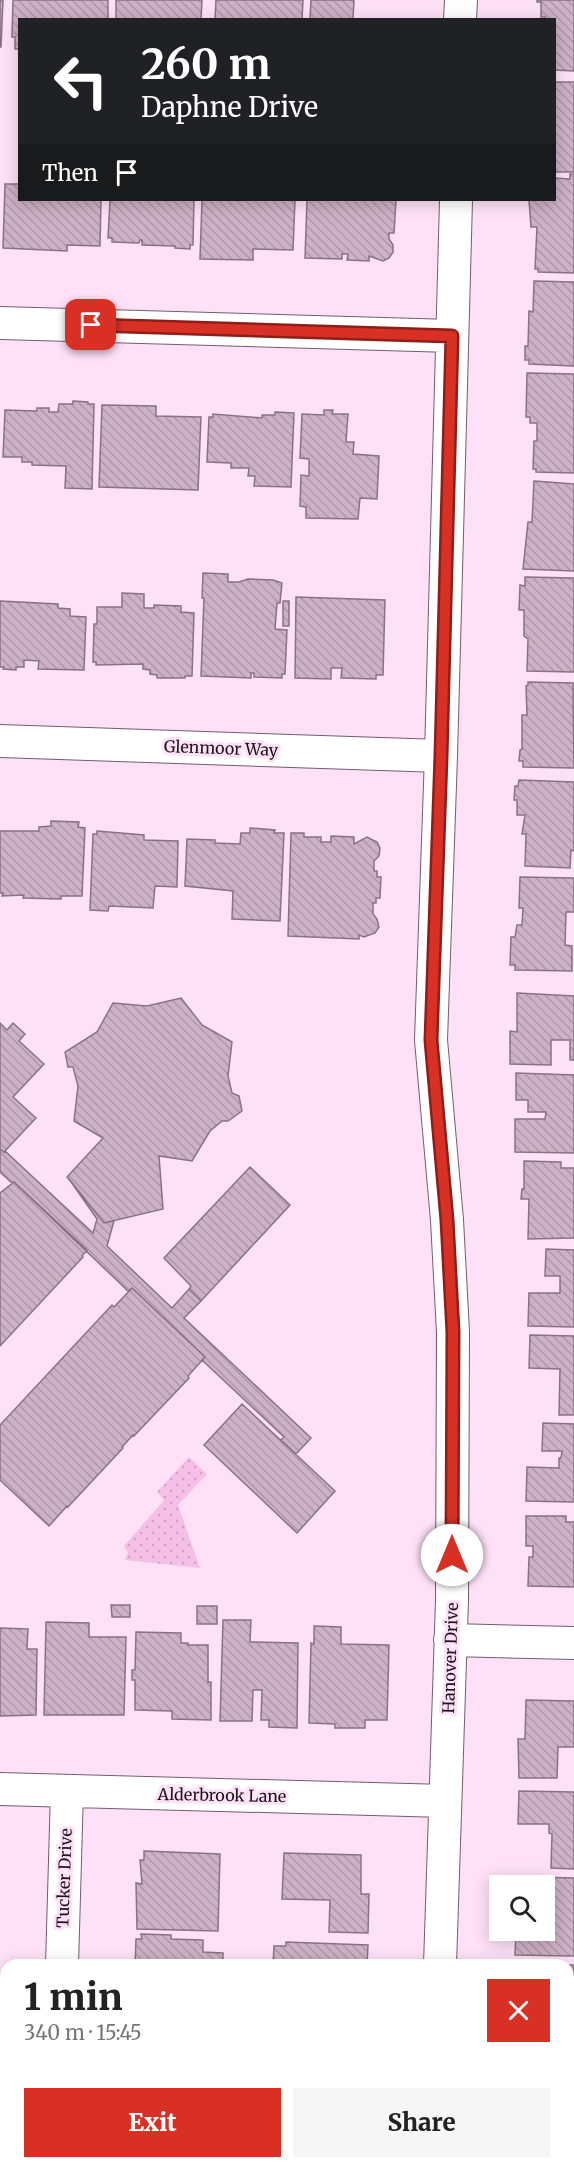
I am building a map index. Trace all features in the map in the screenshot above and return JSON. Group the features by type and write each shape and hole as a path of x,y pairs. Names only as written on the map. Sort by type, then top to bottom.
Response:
{"street":[{"path":"460,18 461,0"},
{"name":"Hanover Drive","path":"440,1959 450,1640 453,1332 447,1220 431,1040 456,201"},
{"path":"0,322 452,336"},
{"name":"Glenmoor Way","path":"0,741 441,756"},
{"path":"450,1640 574,1643"},
{"name":"Alderbrook Lane","path":"0,1790 445,1801"},
{"name":"Tucker Drive","path":"62,1959 67,1791"}],"shaded area":[{"path":"189,1457 207,1474 178,1505 200,1568 125,1560 128,1553 124,1546 164,1500 157,1492"}],"building":[{"path":"0,0 3,0 1,47 0,47"},
{"path":"13,0 108,0 108,18 18,18 18,49 15,49 15,37 12,37"},
{"path":"116,0 202,0 201,18 116,18"},
{"path":"216,0 303,0 302,18 215,18"},
{"path":"311,0 354,0 353,18 310,18"},
{"path":"537,0 574,0 574,71 556,70 556,18 541,17 541,2"},
{"path":"556,82 574,82 574,172 556,172"},
{"path":"570,174 574,174 574,273 538,272 538,269 535,269 537,227 531,227 529,201 556,201 556,178 570,179"},
{"path":"5,184 18,184 18,201 101,201 100,246 67,245 67,251 3,248"},
{"path":"110,201 194,201 193,245 190,245 190,249 142,245 142,240 139,243 112,242 112,238 108,238"},
{"path":"202,201 295,201 293,250 253,249 253,260 200,259"},
{"path":"307,201 396,201 394,233 389,233 393,252 389,258 383,261 369,256 369,261 347,260 348,254 342,254 342,259 305,258"},
{"path":"534,281 574,282 574,366 529,364 529,360 525,360 525,346 528,346 529,311 533,312"},
{"path":"527,373 574,374 574,473 536,472 536,469 533,469 537,423 530,423 530,417 526,417"},
{"path":"73,401 94,404 92,489 65,488 66,466 32,465 32,462 22,462 22,457 3,457 5,410 37,411 37,408 49,408 49,412 58,412 59,404 73,404"},
{"path":"102,405 156,406 156,416 201,417 198,490 99,487"},
{"path":"324,410 333,410 332,414 348,414 346,442 354,442 353,454 379,456 377,499 360,498 358,519 306,518 306,507 300,506 301,475 309,476 309,459 300,458 302,414 324,415"},
{"path":"275,412 294,413 291,487 254,486 255,476 248,476 249,468 231,468 231,463 207,462 209,417 213,417 213,414 262,418 262,415 275,415"},
{"path":"534,481 574,484 574,571 523,569 528,522 532,522"},
{"path":"203,573 228,574 228,582 248,579 273,580 282,583 280,603 277,603 275,629 287,630 285,674 282,674 282,678 254,677 254,673 251,673 251,678 201,676"},
{"path":"525,577 574,578 574,672 527,671 528,639 524,636 524,610 519,610 520,585 525,586"},
{"path":"122,593 144,594 144,608 154,608 154,605 181,606 181,612 194,613 192,676 157,678 157,675 150,674 150,670 143,669 143,664 96,665 96,662 93,662 97,607 122,607"},
{"path":"296,597 385,600 383,675 376,675 376,679 341,678 342,668 331,668 331,679 295,678"},
{"path":"0,601 58,604 58,608 70,609 70,616 86,617 84,670 38,669 39,661 24,660 24,667 16,667 16,670 0,667"},
{"path":"283,601 289,601 289,626 283,626"},
{"path":"528,682 573,683 574,768 523,767 523,761 519,761 522,749 522,715 527,715 526,686"},
{"path":"519,780 574,782 574,851 571,850 570,868 525,866 526,834 522,834 525,815 517,815 517,800 514,800 515,786 518,786"},
{"path":"51,821 79,822 78,827 85,828 82,896 61,896 61,899 23,898 24,895 2,896 3,893 0,893 0,831 39,831 39,827 51,826"},
{"path":"250,828 284,833 280,921 232,919 233,891 185,886 187,839 240,844 241,833 250,833"},
{"path":"97,831 144,835 144,840 178,841 177,887 155,886 153,908 109,906 108,911 90,910 93,834 97,834"},
{"path":"291,833 304,833 304,837 321,837 321,842 331,842 331,836 354,837 354,844 367,837 377,842 380,848 379,856 374,861 374,871 377,871 377,877 381,877 380,898 376,898 376,903 373,903 373,914 379,927 375,933 364,937 359,935 359,939 288,936"},
{"path":"520,877 574,878 574,912 566,912 565,945 572,946 572,971 515,970 515,965 510,965 511,937 515,937 517,925 522,925 523,908 519,908"},
{"path":"517,993 574,996 574,1060 570,1060 570,1040 551,1040 551,1065 510,1064 510,1031 517,1032"},
{"path":"181,998 202,1025 232,1042 228,1076 232,1093 239,1096 242,1111 228,1121 222,1121 210,1131 192,1161 159,1156 163,1209 104,1223 67,1177 103,1138 74,1121 78,1086 73,1067 68,1067 65,1052 97,1032 113,1003 147,1006"},
{"path":"0,1023 7,1030 13,1023 25,1034 19,1041 44,1064 13,1097 36,1118 4,1152 0,1149"},
{"path":"516,1073 574,1075 574,1153 515,1152 515,1119 545,1119 546,1112 528,1112 528,1100 516,1100"},
{"path":"0,1149 5,1151 93,1233 97,1219 69,1179 104,1223 114,1221 107,1246 172,1308 189,1289 201,1301 184,1318 311,1438 296,1454 281,1440 284,1437 202,1360 205,1357 132,1288 128,1291 14,1182 12,1183 0,1172"},
{"path":"524,1161 561,1162 561,1168 574,1168 574,1238 528,1239 529,1199 521,1199 522,1189 524,1189"},
{"path":"250,1167 290,1205 201,1301 189,1289 191,1286 164,1258"},
{"path":"14,1182 87,1250 0,1346 0,1193"},
{"path":"546,1249 574,1250 574,1327 528,1326 529,1293 560,1293 560,1276 545,1276"},
{"path":"132,1288 205,1357 188,1376 189,1378 49,1526 0,1480 0,1425 112,1305 114,1307"},
{"path":"530,1335 574,1336 574,1415 559,1415 560,1369 529,1368"},
{"path":"242,1404 335,1491 297,1533 204,1445"},
{"path":"543,1423 574,1424 574,1502 526,1501 527,1467 559,1468 562,1451 542,1451"},
{"path":"526,1516 566,1516 566,1522 574,1522 574,1587 528,1586 529,1557 533,1557 533,1546 526,1546"},
{"path":"111,1605 130,1605 130,1617 112,1617"},
{"path":"197,1606 217,1606 217,1624 197,1624"},
{"path":"223,1620 251,1620 250,1642 298,1643 297,1728 269,1727 269,1720 261,1720 262,1690 253,1690 252,1721 220,1721"},
{"path":"46,1622 89,1623 89,1637 126,1637 124,1715 44,1715"},
{"path":"314,1626 341,1627 341,1644 389,1645 387,1720 365,1720 365,1728 335,1728 335,1724 309,1723 311,1643 314,1644"},
{"path":"0,1628 28,1629 27,1649 37,1649 36,1715 0,1716"},
{"path":"136,1632 181,1633 181,1643 208,1645 211,1720 172,1719 172,1711 135,1710 135,1680 132,1680 132,1670 135,1670"},
{"path":"526,1700 574,1701 574,1747 558,1747 557,1778 519,1778 518,1739 525,1739"},
{"path":"519,1791 574,1792 574,1869 551,1868 552,1834 549,1833 549,1824 518,1824"},
{"path":"144,1851 220,1854 218,1931 137,1929 136,1883 142,1884 140,1860 144,1860"},
{"path":"284,1853 361,1855 361,1894 369,1894 368,1933 329,1932 330,1900 282,1899"},
{"path":"555,1878 574,1878 574,1956 515,1955 516,1941 555,1941"},
{"path":"141,1934 171,1935 171,1939 203,1940 203,1952 223,1953 223,1959 135,1959 136,1939 142,1939"},
{"path":"286,1942 368,1945 367,1959 273,1959 274,1946 286,1946"}],"route":[{"path":"91,325 452,336 431,1040 447,1220 453,1332 452,1555"}]}
